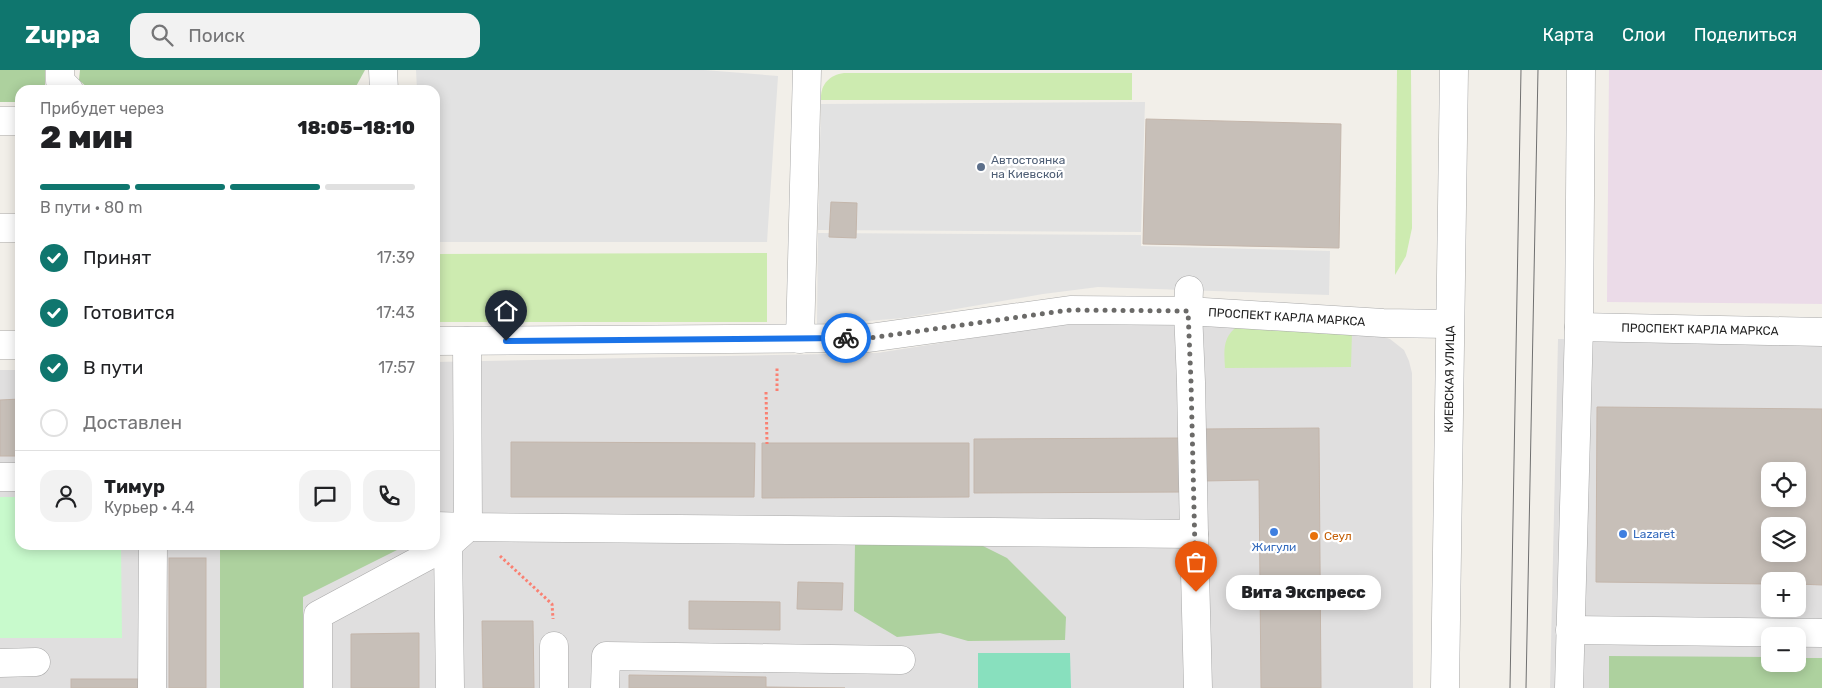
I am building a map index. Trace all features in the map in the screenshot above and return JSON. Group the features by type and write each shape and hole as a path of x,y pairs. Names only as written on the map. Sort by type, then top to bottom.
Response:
{"street":[{"path":"60,70 60,81 64,85"},
{"path":"800,339 807,70"},
{"name":"КИЕВСКАЯ УЛИЦА","path":"1445,688 1454,70"},
{"path":"1569,688 1579,327 1581,70"},
{"path":"0,121 15,121"},
{"path":"0,228 15,228"},
{"path":"1189,300 1198,688"},
{"name":"ПРОСПЕКТ КАРЛА МАРКСА","path":"440,342 869,338 1070,310 1189,300 1383,323 1449,324"},
{"name":"ПРОСПЕКТ КАРЛА МАРКСА","path":"1579,327 1822,332"},
{"path":"467,341 468,527"},
{"path":"0,346 15,345"},
{"path":"0,477 15,477"},
{"path":"450,688 442,536 468,527 1194,534"},
{"path":"152,688 153,550"},
{"path":"318,688 318,615 420,550"},
{"path":"1570,630 1822,633"},
{"path":"554,646 554,688"},
{"path":"605,688 606,656 901,660"},
{"path":"0,663 36,662"}],"path":[{"path":"766,392 767,444"},
{"path":"468,527 552,604 554,646"}],"shaded area":[{"path":"416,70 704,70 778,76 767,242 440,242 440,85 417,85"},
{"path":"1609,70 1822,70 1822,304 1607,302"},
{"name":"Автостоянка на Киевской","path":"1145,102 1141,232 818,230 821,104"},
{"path":"818,233 1141,235 1141,246 1330,251 1329,295 1098,287 1043,294 904,318 817,325"},
{"path":"1075,322 1239,325 1375,334 1390,339 1404,350 1412,373 1413,688 0,688 0,370 15,370 15,550 440,550 440,362 877,353"},
{"path":"1558,339 1822,341 1822,688 1550,688"}],"green space":[{"path":"0,70 45,70 45,85 15,85 15,102 0,102"},
{"path":"80,70 365,70 357,85 84,85 79,80"},
{"path":"1397,70 1411,70 1412,228 1406,256 1395,275"},
{"path":"844,73 1132,73 1132,100 821,100 822,90 826,82 834,76"},
{"path":"767,253 767,322 440,322 440,254"},
{"path":"1239,325 1352,332 1351,367 1225,368 1225,344 1230,334"},
{"path":"0,497 15,497 15,550 121,550 122,638 0,638"},
{"path":"855,543 979,544 1007,558 1066,617 1065,640 968,641 940,633 897,637 854,611"},
{"path":"220,550 397,550 303,597 303,688 220,688"},
{"path":"978,653 1070,653 1071,688 978,688"},
{"path":"1609,656 1761,657 1761,672 1806,672 1806,658 1822,658 1822,688 1609,688"}],"building":[{"path":"1146,119 1341,124 1339,248 1143,244"},
{"path":"831,202 857,203 856,238 829,237"},
{"path":"15,399 15,456 0,456 0,400"},
{"path":"1597,407 1822,409 1822,585 1806,584 1806,572 1761,572 1761,584 1596,582"},
{"path":"1319,428 1321,688 1261,688 1259,480 1202,481 1202,429"},
{"path":"1184,438 1184,492 974,493 974,439"},
{"path":"511,442 755,443 754,497 511,497"},
{"path":"762,443 969,443 969,497 762,498"},
{"path":"169,558 206,558 206,688 169,688"},
{"path":"798,582 843,583 842,610 797,609"},
{"path":"689,601 780,602 780,630 689,629"},
{"path":"482,621 533,621 534,688 483,688"},
{"path":"419,633 419,688 351,688 351,634"},
{"path":"629,675 766,677 766,687 845,688 629,688"},
{"path":"71,679 138,679 138,688 71,688"}],"tram line":[{"path":"1510,688 1521,70"},
{"path":"1526,688 1538,70"}],"way so far":[{"path":"846,338 869,338 1070,310 1188,311 1196,592"}],"place":[{"name":"Автостоянка на Киевской","path":"981,167"},
{"name":"Жигули","path":"1274,532"},
{"name":"Lazaret","path":"1623,534"},
{"name":"Сеул","path":"1314,536"},
{"name":"Вита Экспресс","path":"1196,592"}],"route":[{"path":"506,341 846,338"}]}
